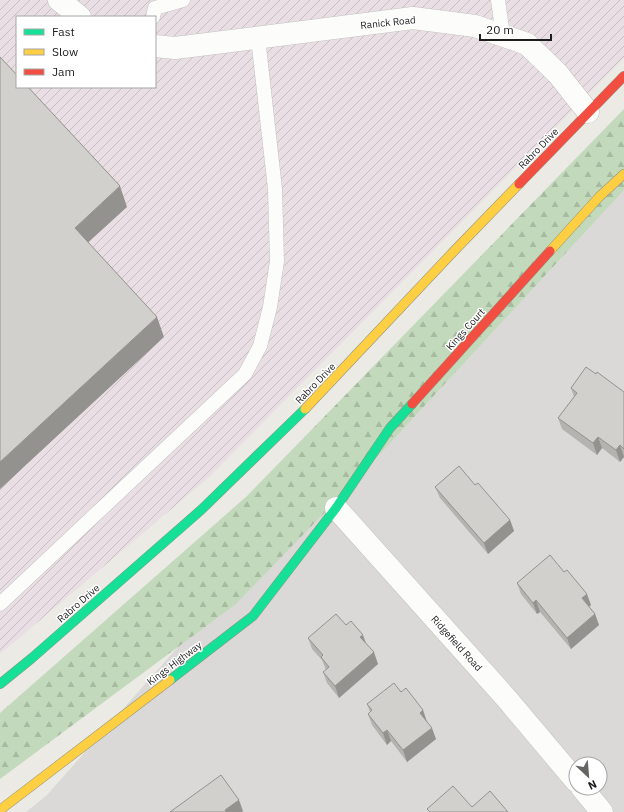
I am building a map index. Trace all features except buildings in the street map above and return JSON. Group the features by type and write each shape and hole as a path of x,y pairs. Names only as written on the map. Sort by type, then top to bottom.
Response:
{"street":[{"path":"60,0 79,16"},
{"name":"Ranick Road","path":"156,46 176,48 413,18 475,26 527,44 558,74 588,112"},
{"name":"Rabro Drive","path":"0,684 32,658 201,510 311,404 459,246 624,76"},
{"name":"Kings Court","path":"336,508 390,428 599,197 624,174"},
{"name":"Ridgefield Road","path":"336,508 507,699 568,771"},
{"name":"Kings Highway","path":"0,810 253,616 336,508"},
{"path":"589,796 602,812"}],"lane":[{"path":"153,8 183,0"},
{"path":"498,0 503,36"},
{"path":"0,604 245,374 260,346 270,307 277,261 275,189 258,38"}],"shaded area":[{"path":"0,0 624,0 624,58 208,478 0,654"},
{"path":"624,143 624,812 26,812 47,795"}],"green space":[{"path":"624,109 624,190 354,482 236,604 0,779 0,713 247,496"}],"traffic: fast":[{"path":"170,680 253,616 336,508 390,428 412,404"},
{"path":"0,684 32,658 201,510 305,409"}],"traffic: slow":[{"path":"550,251 599,197 624,174"},
{"path":"305,409 519,184"},
{"path":"0,810 170,680"}],"traffic: jam":[{"path":"519,184 624,76"},
{"path":"412,404 550,251"}]}
